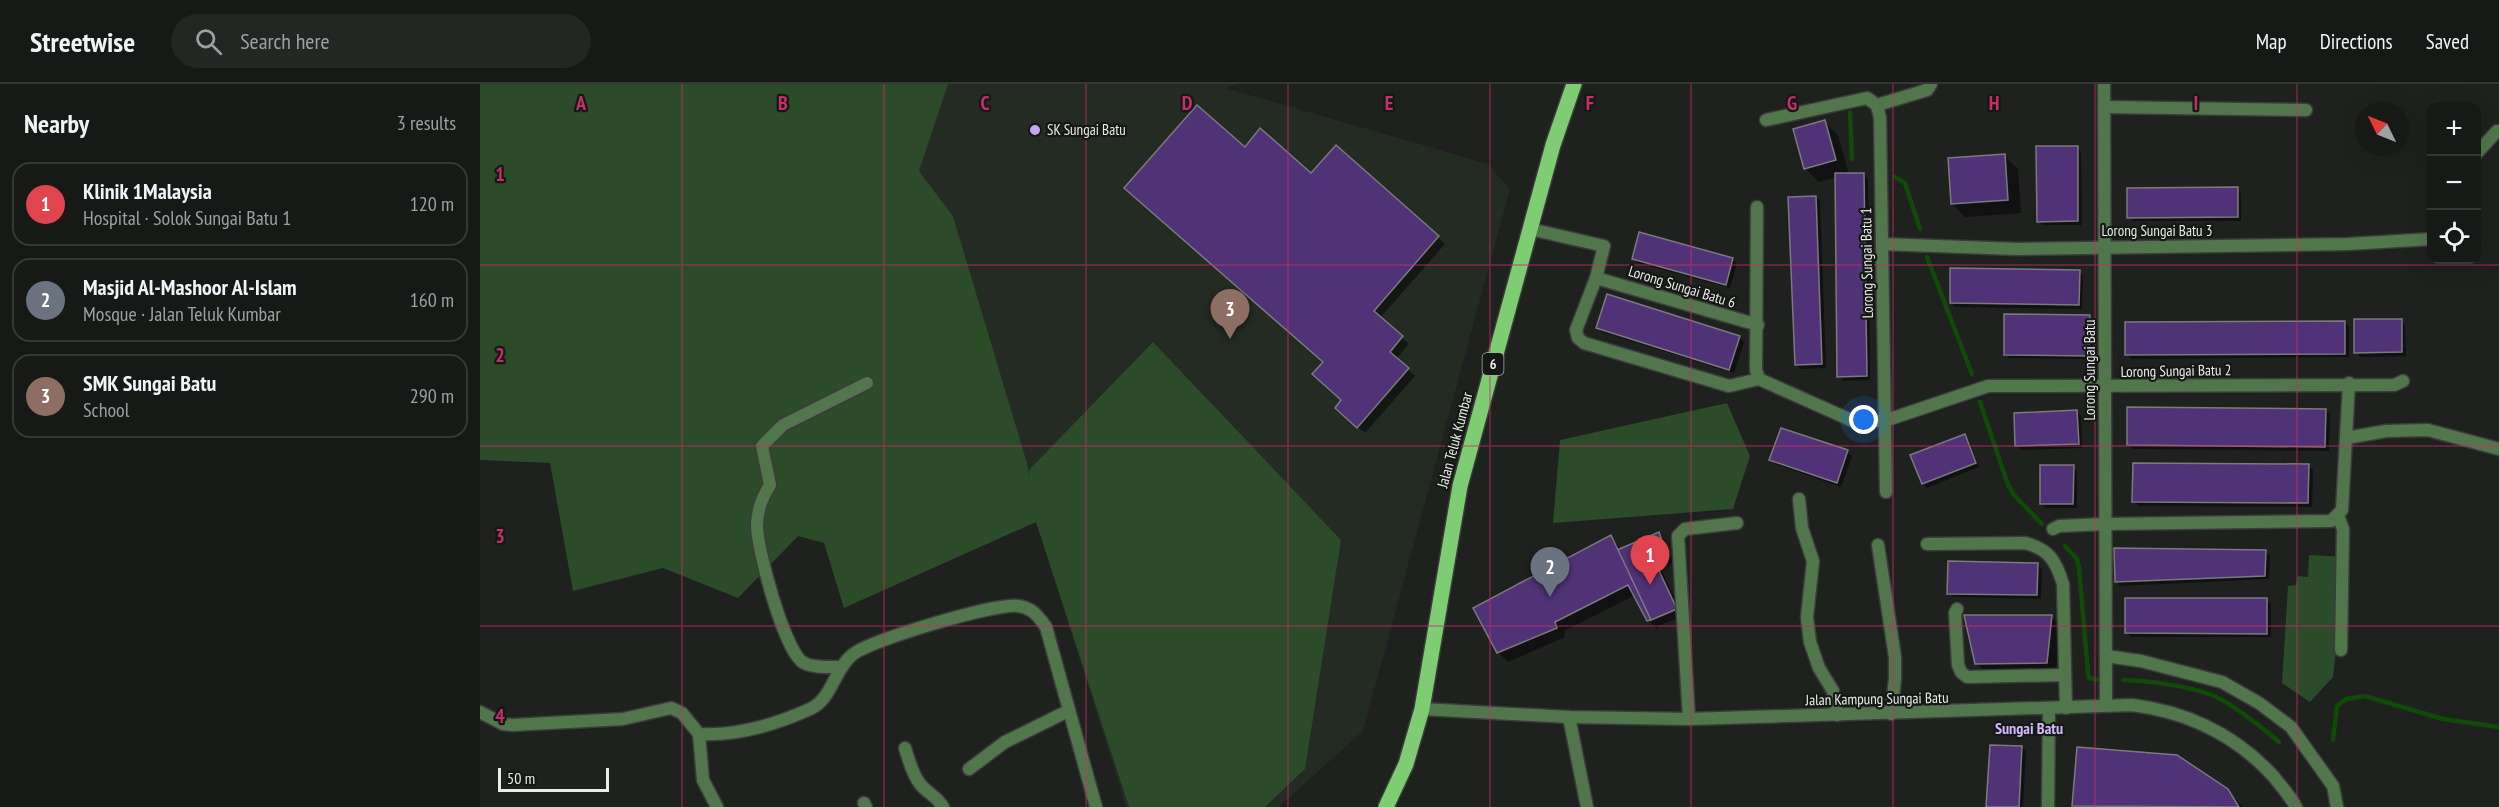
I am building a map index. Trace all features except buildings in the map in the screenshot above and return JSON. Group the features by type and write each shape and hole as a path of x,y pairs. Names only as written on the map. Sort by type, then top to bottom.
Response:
{"main road":[{"name":"Jalan Teluk Kumbar","path":"1386,807 1406,764 1422,709 1460,486 1553,145 1574,84"}],"street":[{"path":"1766,120 1867,98 1877,105 1927,90 1931,84"},
{"name":"Lorong Sungai Batu","path":"2104,84 2106,705"},
{"name":"Lorong Sungai Batu 1","path":"1877,105 1880,118 1886,492"},
{"path":"2104,107 2306,110"},
{"path":"2481,149 2497,131"},
{"path":"1530,229 1604,246 1596,278 1576,330 1578,338 1584,343 1729,386 1759,379 1756,370 1757,207"},
{"name":"Lorong Sungai Batu 3","path":"1882,244 2017,249 2348,244 2427,235"},
{"name":"Lorong Sungai Batu 6","path":"1596,278 1758,325"},
{"name":"Lorong Sungai Batu 2","path":"1759,379 1853,421 1884,421 1988,386 2105,387 2349,383 2394,385 2403,381"},
{"path":"841,667 804,663 794,654 780,621 758,544 759,504 770,485 762,446 783,425 867,383"},
{"path":"1927,544 2025,543 2046,538 2059,526 2331,521 2342,510 2349,383"},
{"path":"2346,438 2386,431 2428,430 2499,449"},
{"path":"1799,499 1802,528 1813,561 1807,617 1810,642 1819,668 1833,691 1837,715"},
{"path":"2338,516 2343,529 2341,650"},
{"path":"1689,719 1678,536 1685,529 1737,523"},
{"path":"2046,538 2050,556 2058,568 2062,584 2066,708"},
{"path":"1878,545 1895,657 1891,714"},
{"path":"699,734 719,735 761,726 812,708 825,697 841,667 852,655 865,647 919,628 983,611 1017,606 1035,611 1046,627 1096,807"},
{"path":"1957,609 1955,613 1958,665 1960,672 1967,677 2064,675"},
{"path":"2106,656 2141,661 2222,682 2259,703 2291,727 2333,786 2337,807"},
{"name":"Jalan Kampung Sungai Batu","path":"1422,709 1569,717 1689,719 2049,709 2106,705 2160,709 2188,717 2216,730 2240,745 2261,763 2296,807"},
{"path":"480,712 503,724 513,724 623,719 671,708 682,713 699,734 703,780 717,807"},
{"path":"2048,807 2049,709"},
{"path":"969,769 1005,742 1068,711"},
{"path":"1569,717 1587,807"},
{"path":"905,748 914,776 921,786 938,798 943,807"}],"shaded area":[{"path":"948,84 1238,84 1226,88 1488,164 1510,189 1363,731 1279,807 1126,807 1036,522 1029,470 953,216 919,171"}],"green space":[{"path":"480,84 948,84 919,171 953,216 1030,478 1029,470 1153,342 1341,540 1305,769 1265,807 1129,807 1036,522 844,608 824,543 798,536 738,598 663,568 573,591 550,463 480,460"},
{"path":"1727,403 1750,456 1733,509 1553,523 1560,440"},
{"path":"2309,555 2346,557 2333,677 2310,702 2282,683 2288,586 2296,585 2298,576 2308,577"}],"waterway":[{"path":"1850,112 1852,159"},
{"path":"1895,177 1905,183 1920,229"},
{"path":"1927,257 1972,374"},
{"path":"1980,402 2008,485 2014,495 2042,524"},
{"path":"2065,546 2077,559 2079,568 2089,678 2100,680"},
{"path":"2123,680 2169,685 2214,696 2239,711 2279,742"},
{"path":"2333,740 2337,706 2346,699 2365,696 2443,719 2499,727"}],"place":[{"name":"SK Sungai Batu","path":"1035,130"},
{"name":"SMK Sungai Batu","path":"1230,339"},
{"name":"Klinik 1Malaysia","path":"1650,585"},
{"name":"Masjid Al-Mashoor Al-Islam","path":"1550,597"}],"district":[{"name":"Sungai Batu","path":"2029,728"}]}
